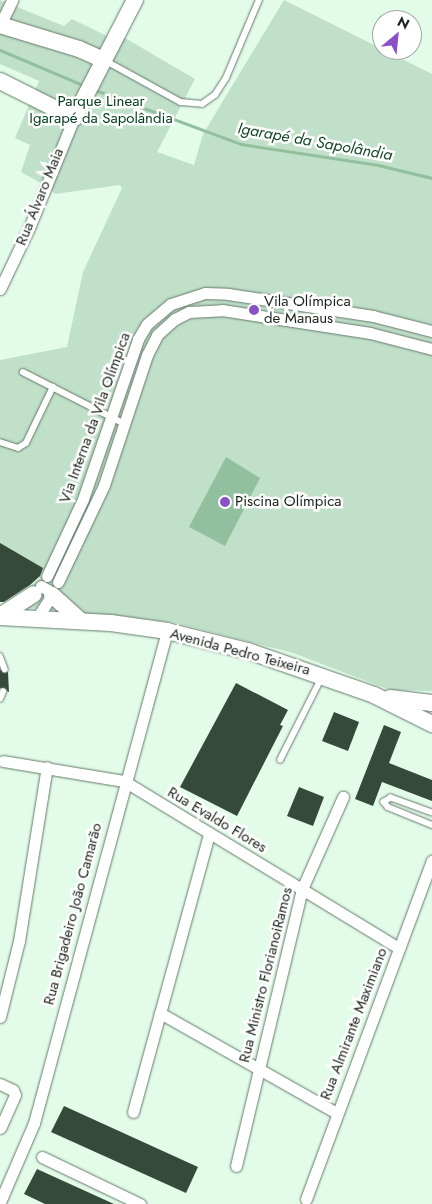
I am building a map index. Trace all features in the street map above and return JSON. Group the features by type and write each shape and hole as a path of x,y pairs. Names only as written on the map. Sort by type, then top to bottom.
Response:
{"street":[{"path":"12,0 0,25 79,48 100,65"},
{"name":"Rua Álvaro Maia","path":"0,289 29,228 77,111 135,0"},
{"path":"0,81 77,111"},
{"name":"Via Interna da Vila Olímpica","path":"47,588 83,499 109,416 138,339 157,313 184,297 205,293 261,299 373,316 432,331"},
{"path":"259,315 261,299"},
{"path":"313,324 316,307"},
{"name":"Via Interna da Vila Olímpica","path":"47,588 96,502 125,424 147,355 166,326 189,312 206,310 259,315 370,333 432,349"},
{"path":"83,499 96,502"},
{"path":"0,616 47,588"},
{"path":"37,618 33,605 47,588"},
{"path":"37,618 47,588"},
{"path":"47,588 80,620"},
{"name":"Avenida Pedro Teixeira","path":"0,616 80,620 167,631 248,651 323,675 374,695 432,724"},
{"name":"Rua Brigadeiro João Camarão","path":"0,1202 34,1123 124,781 167,631"},
{"path":"374,695 432,703"},
{"name":"Rua Evaldo Flores","path":"3,761 124,781 399,948"},
{"path":"0,1017 19,941 47,767"},
{"name":"Rua Ministro FlorianoiRamos","path":"236,1166 302,889 342,797"},
{"path":"133,1112 209,834"},
{"name":"Rua Almirante Maximiano","path":"306,1199 336,1113 432,861"},
{"path":"160,1013 336,1113"},
{"path":"0,1084 13,1090 15,1095 0,1128"},
{"path":"42,1157 140,1204"}],"lane":[{"path":"100,65 181,102 202,104 215,95 226,78 258,0"},
{"path":"23,372 125,424"},
{"path":"0,442 18,448 26,443 53,387"},
{"path":"0,656 5,669"},
{"path":"280,760 323,675"},
{"path":"0,699 3,692"},
{"path":"432,813 391,798 384,802 388,807 432,825"}],"green space":[{"name":"Vila Olímpica de Manaus","path":"0,0 64,26 72,19 117,41 120,35 195,79 157,152 194,165 203,134 284,0 372,44 372,60 404,60 432,74 432,691 390,690 293,653 172,622 7,606 40,578 0,554 0,360 67,347 83,272 122,188 120,185 55,194 48,187 21,172 30,145 15,138 39,81 0,64"}],"shaded area":[{"name":"Piscina Olímpica","path":"226,457 260,478 225,546 189,527"}],"building":[{"path":"0,543 43,568 40,576 30,585 4,602 0,602"},
{"path":"0,669 4,673 8,672 9,692 0,688"},
{"path":"236,683 288,710 280,725 283,726 237,816 180,787"},
{"path":"334,712 359,722 348,751 322,741"},
{"path":"384,725 401,732 389,763 432,780 432,801 382,782 373,806 355,799"},
{"path":"299,787 324,797 313,826 287,816"},
{"path":"64,1106 198,1167 186,1193 51,1132"},
{"path":"37,1169 114,1204 45,1204 24,1194"}],"waterway":[{"name":"Igarapé da Sapolândia","path":"0,50 85,86"},
{"name":"Igarapé da Sapolândia","path":"95,90 241,144 378,165 432,178"}],"place":[{"name":"Vila Olímpica de Manaus","path":"254,310"},
{"name":"Piscina Olímpica","path":"225,502"}],"park label":[{"name":"Parque Linear Igarapé da Sapolândia","path":"101,110"}]}
